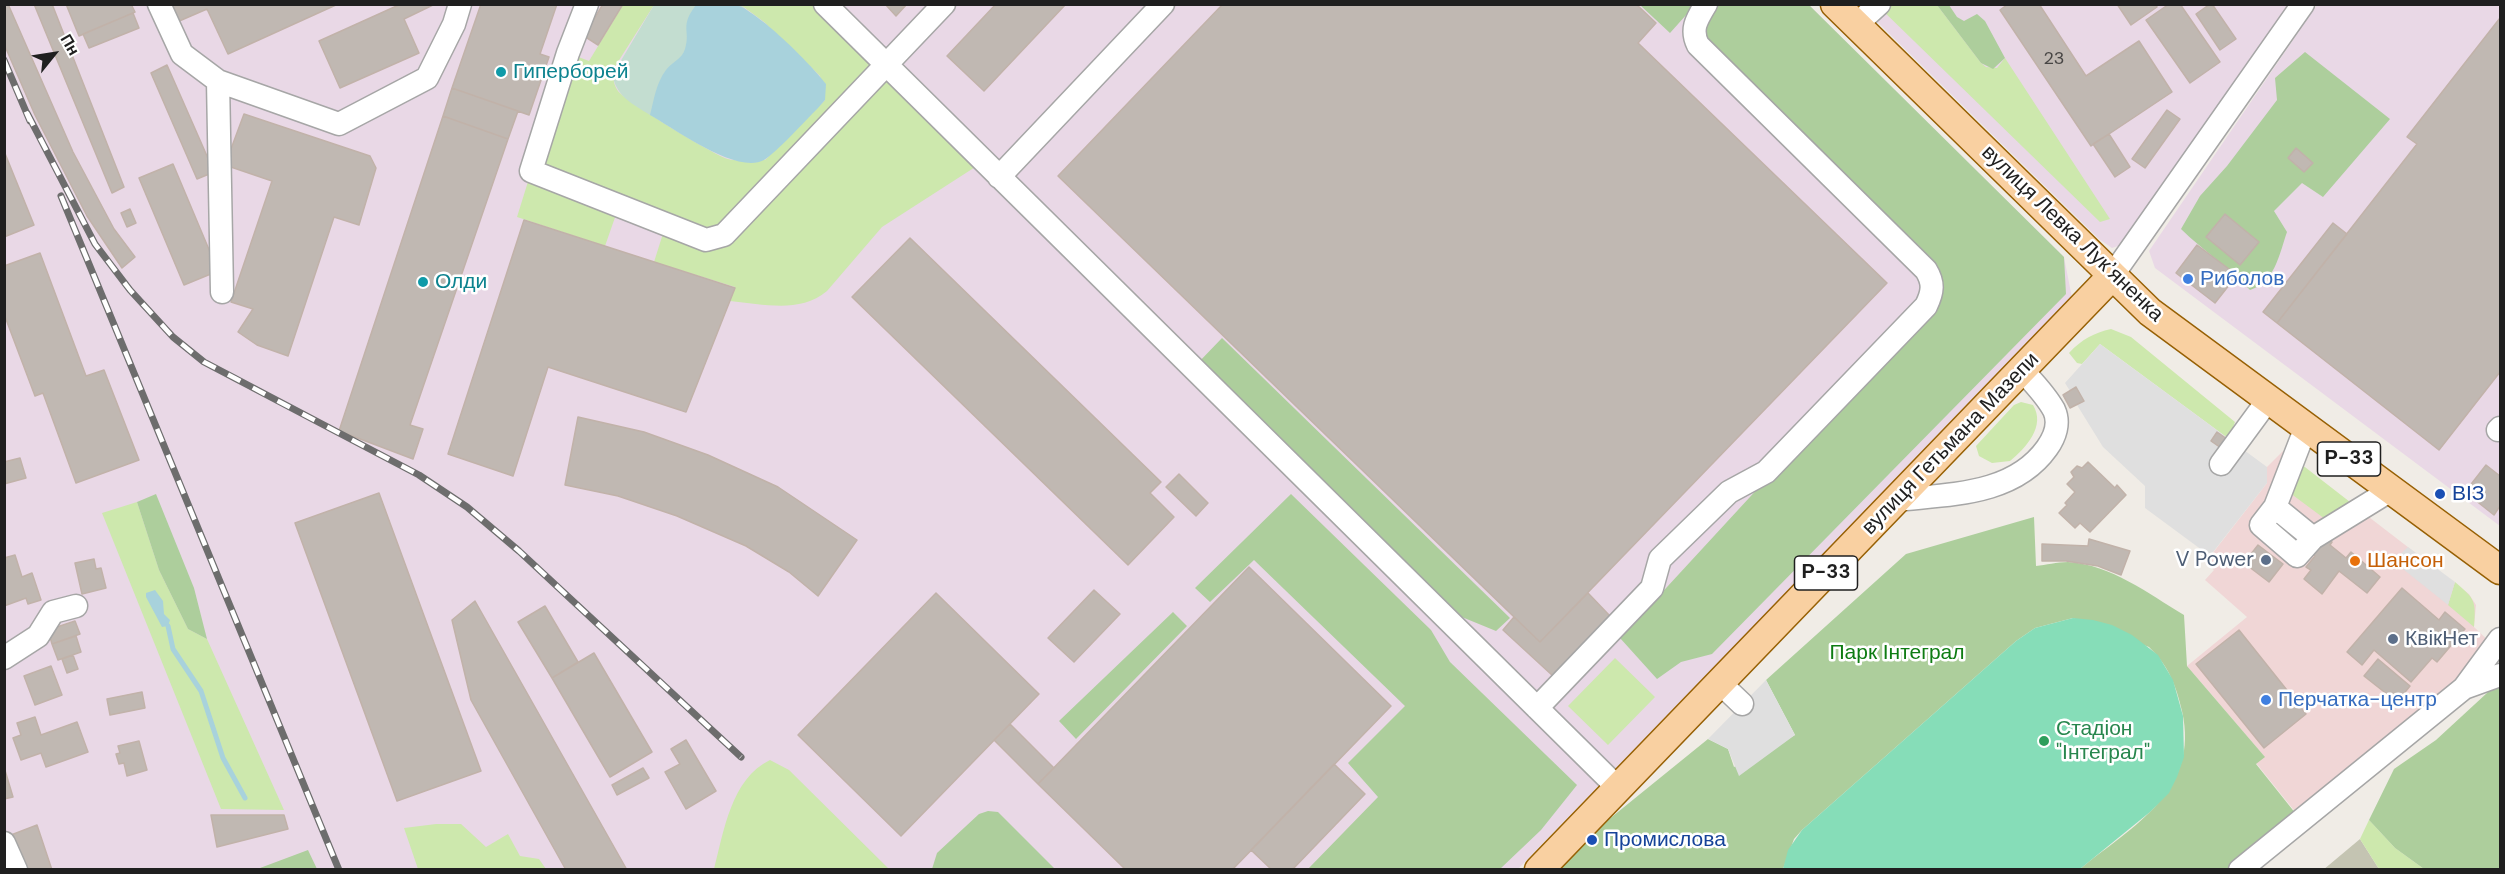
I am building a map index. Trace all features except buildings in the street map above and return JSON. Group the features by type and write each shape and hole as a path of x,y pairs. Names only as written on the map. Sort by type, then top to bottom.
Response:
{"main road":[{"name":"вулиця Левка Лукʼяненка","path":"1835,4 2150,312 2391,490 2496,572"},
{"name":"вулиця Гетьмана Мазепи","path":"1539,870 2112,276"}],"street":[{"path":"159,4 182,54 219,81 339,124 427,78 454,24 460,4"},
{"path":"587,4 568,53 531,171 706,240 724,235 944,4"},
{"path":"825,4 1618,788"},
{"path":"999,177 1162,4"},
{"path":"1537,708 1652,588 1659,559 1729,492 1766,472 1926,306 1931,297 1933,288 1926,270 1698,45 1693,34 1694,28 1706,4"},
{"path":"1856,25 1879,4"},
{"path":"2112,276 2303,4"},
{"path":"219,81 222,292"},
{"path":"1896,500 1955,495 1990,487 2008,480 2029,467 2043,454 2052,441 2057,424 2054,411 2036,385 2022,370"},
{"path":"2221,464 2268,400"},
{"path":"2306,427 2274,507 2313,538 2391,490"},
{"path":"4,658 38,636 53,612 76,606"},
{"path":"2240,870 2464,688 2500,639"},
{"path":"2464,688 2500,675"},
{"path":"1719,683 1742,704"},
{"path":"4,843 16,870"}],"shaded area":[{"path":"5,5 1809,5 2064,257 2072,298 1518,869 5,870"},
{"path":"654,5 741,5 748,11 748,31 669,109 650,115 621,94 613,74"},
{"path":"1860,5 2289,5 2129,236 2118,246 2112,248 2099,239"},
{"path":"2317,5 2500,5 2500,526 2155,268 2149,251"},
{"path":"2100,344 2267,467 2267,483 2210,556 2145,508 2145,486 2103,447 2077,405 2084,401 2076,388 2070,391 2065,383"},
{"path":"2283,451 2469,594 2476,605 2474,627 2495,647 2301,819 2256,763 2264,756 2187,666 2247,617 2205,580 2214,570 2205,563 2267,483 2267,467"},
{"path":"2408,547 2455,582 2448,605 2393,561"},
{"path":"1766,680 1795,735 1739,776 1728,749 1708,739"},
{"path":"2360,839 2379,869 2323,870"}],"green space":[{"path":"825,4 983,162 882,227 827,291 805,303 793,305 730,301 735,287 654,262 666,224 619,206 605,246 517,217 568,53 589,61 623,5 654,5 616,65 614,78 618,91 653,116 728,159 765,160 825,100 820,76 764,22 741,5"},
{"path":"1640,5 1695,5 1670,33"},
{"path":"1706,5 1809,5 2064,257 2066,294 1712,654 1681,662 1657,679 1620,638 1926,306 1933,288 1698,45"},
{"path":"1877,5 1887,13 1890,5 1937,5 1986,67 1997,68 2005,58 2110,219 2100,222"},
{"path":"1937,5 1949,5 1957,17 1964,21 1977,14 1985,21 2005,58 1993,69 1981,63"},
{"path":"2305,52 2390,119 2323,197 2302,183 2274,211 2287,232 2271,274 2265,281 2250,290 2181,229 2200,196 2227,166 2277,100 2275,78"},
{"path":"2111,329 2131,337 2235,422 2229,439 2100,344 2082,364 2077,363 2069,353 2088,337"},
{"path":"1222,338 1510,618 1496,631 1452,613 1197,364"},
{"path":"2021,402 2033,405 2036,413 2036,429 2028,443 2010,461 1992,463 1979,456 1976,446 2014,405"},
{"path":"2301,464 2350,502 2339,516 2325,519 2290,493"},
{"path":"156,494 194,588 207,639 188,629 159,570 137,502"},
{"path":"1291,494 1431,630 1450,662 1577,785 1541,830 1500,869 1308,869 1378,797 1348,763 1405,706 1254,560 1210,602 1195,588"},
{"path":"137,502 159,570 188,629 207,639 284,810 221,809 102,513"},
{"name":"Парк Інтеграл","path":"2034,517 2036,566 2068,562 2099,568 2129,581 2184,615 2187,666 2265,757 2256,764 2300,819 2240,869 2080,869 2141,821 2158,804 2172,785 2181,763 2185,739 2182,711 2177,693 2166,668 2156,654 2149,647 2073,618 2035,628 2016,641 1802,830 1794,839 1783,869 1554,870 1576,846 1708,739 1728,749 1734,767 1795,735 1766,680 1906,554"},
{"path":"2455,582 2467,592 2473,601 2474,627 2448,605"},
{"path":"1173,612 1187,626 1076,739 1059,721"},
{"name":"Стадіон \"Інтеграл\"","path":"2073,618 2112,625 2132,635 2158,655 2173,680 2183,716 2184,757 2169,793 2150,812 2080,869 1783,869 1788,850 1802,830 2016,641 2035,628"},
{"path":"1615,658 1655,697 1608,745 1568,706"},
{"path":"2500,681 2500,869 2424,869 2395,848 2369,820 2394,769 2436,740"},
{"path":"770,760 789,770 889,869 714,869 731,807 738,793 746,780"},
{"path":"988,811 998,812 1055,869 932,869 937,853 979,814"},
{"path":"2369,820 2395,848 2424,869 2379,869 2360,839"},
{"path":"461,824 486,847 508,834 520,856 539,859 546,869 418,869 404,828"},
{"path":"308,850 317,869 260,868"}],"water":[{"path":"729,3 744,8 783,39 826,84 825,100 784,143 764,160 752,163 723,156 650,115 660,80 668,67 684,52 688,18 696,5"},
{"path":"155,590 163,601 164,614 170,620 168,626 162,627 146,597 146,593"}],"waterway":[{"path":"168,626 173,649 201,691 223,758 245,798"}],"railway":[{"path":"4,60 30,121"},
{"path":"27,113 95,244 130,290 173,337 204,362 419,475 467,507 519,551 741,757"},
{"path":"61,196 339,870"}],"place":[{"name":"Гиперборей","path":"501,72"},
{"name":"Риболов","path":"2188,279"},
{"name":"Олди","path":"423,282"},
{"name":"ВІЗ","path":"2440,494"},
{"name":"V Power","path":"2266,560"},
{"name":"Шансон","path":"2355,561"},
{"name":"КвікНет","path":"2393,639"},
{"name":"Перчатка-центр","path":"2266,700"},
{"name":"Стадіон \"Інтеграл\"","path":"2044,741"},
{"name":"Промислова","path":"1592,840"}]}
